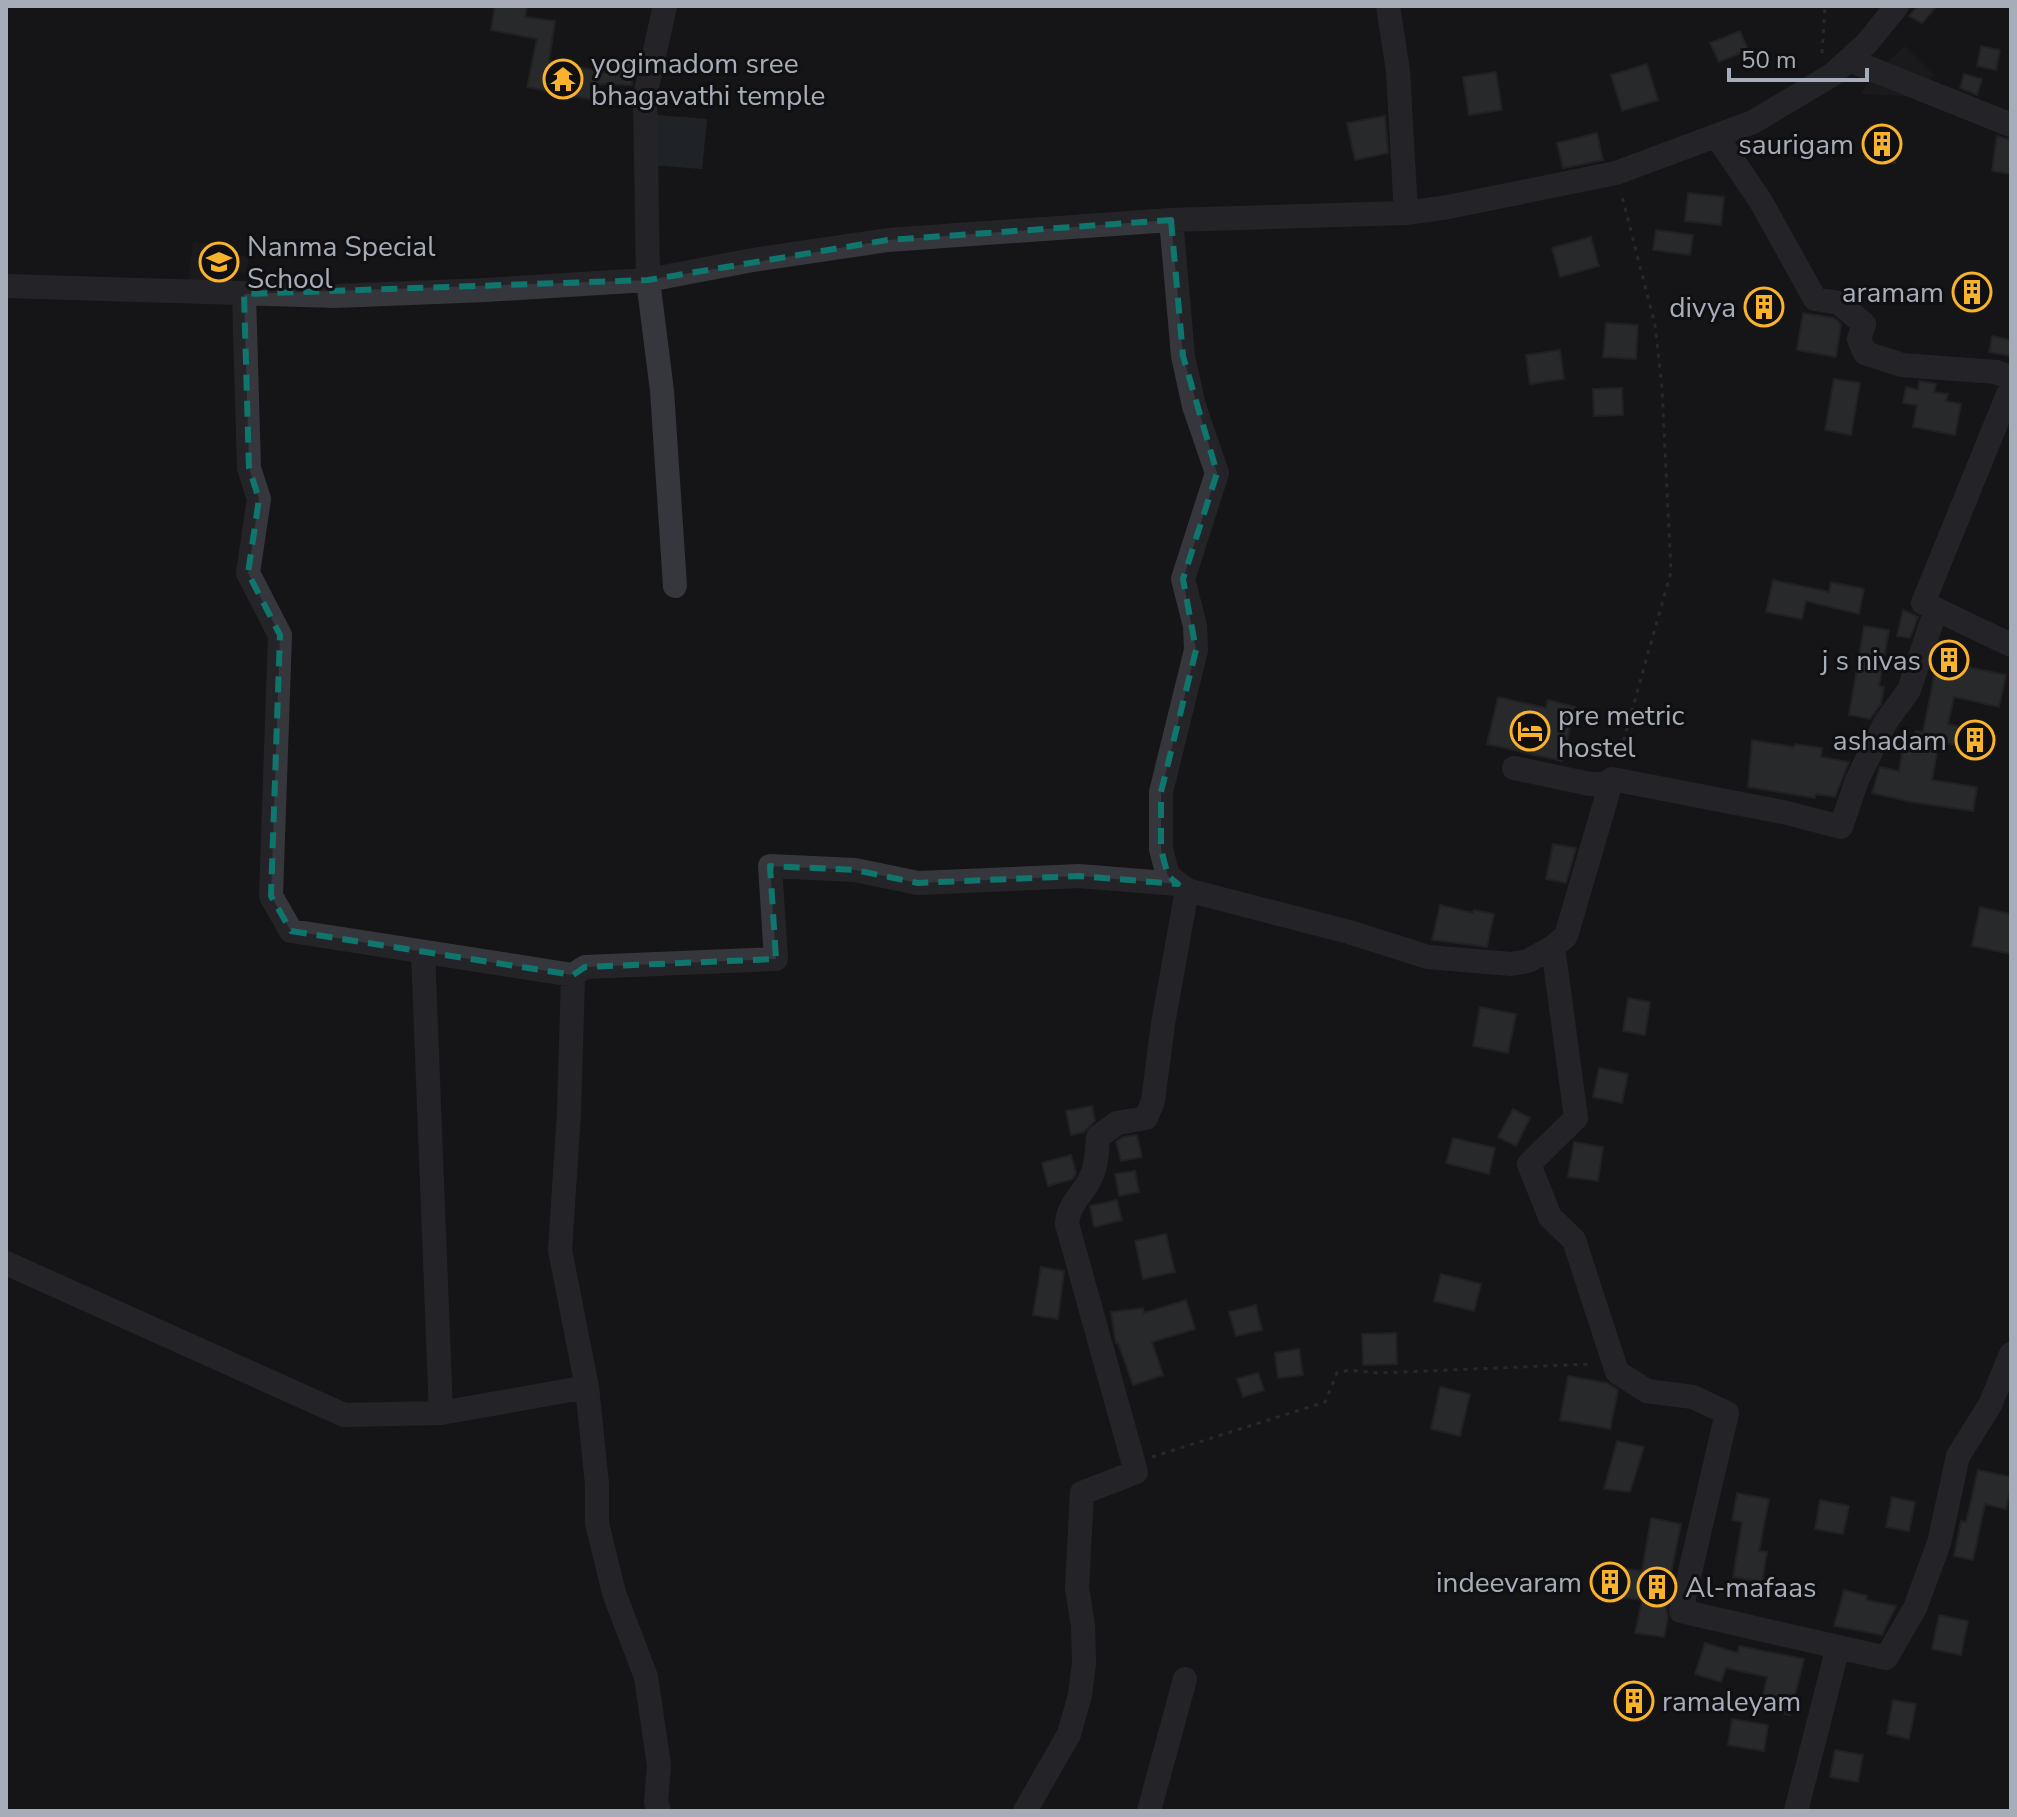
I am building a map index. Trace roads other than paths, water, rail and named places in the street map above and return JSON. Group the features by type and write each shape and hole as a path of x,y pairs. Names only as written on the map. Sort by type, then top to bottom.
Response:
{"street":[{"path":"665,6 645,95 648,280 662,391 675,586"},
{"path":"1388,6 1398,71 1406,213"},
{"path":"6,286 335,296 486,290 648,280 753,260 888,240 1171,220 1406,213 1448,207 1616,173 1753,122 1821,81 1849,60 1897,6"},
{"path":"1849,60 2011,125"},
{"path":"1717,137 1760,200 1815,299 1839,303 1864,324 1859,339 1865,353 1902,365 1996,372 2011,378"},
{"path":"1171,220 1183,356 1194,406 1217,473 1183,579 1195,626 1196,650 1161,792 1161,849 1168,876 1182,887"},
{"path":"244,294 249,468 259,499 248,573 280,635 271,896 291,931 573,975 585,967 776,959 770,866 855,870 918,883 1079,876 1182,887 1349,932 1428,957 1511,964 1528,961 1566,936 1612,782"},
{"path":"2011,387 1923,603 2011,645"},
{"path":"1514,768 1590,784 1612,782 1783,812 1841,827 1857,780 1885,723 1909,690 1936,609"},
{"path":"1025,1811 1069,1734 1080,1695 1084,1663 1083,1626 1077,1588 1082,1493 1136,1472 1067,1224 1067,1214 1090,1180 1095,1167 1098,1137 1117,1123 1146,1118 1153,1101 1182,887"},
{"path":"1553,947 1576,1118 1529,1164 1550,1217 1574,1240 1617,1372 1647,1391 1693,1397 1727,1413 1681,1611 1886,1658 1915,1608 1939,1543 1958,1456 1990,1405 2011,1354"},
{"path":"423,952 441,1413"},
{"path":"573,975 569,1113 560,1250 587,1387 597,1484 597,1523 614,1593 646,1677 659,1765 656,1802 659,1811"},
{"path":"6,1263 344,1415 441,1413 587,1387"},
{"path":"1796,1811 1838,1647"},
{"path":"1149,1811 1185,1679"}],"place":[{"name":"yogimadom sree bhagavathi temple","path":"563,79"},
{"name":"saurigam","path":"1882,144"},
{"name":"Nanma Special School","path":"219,262"},
{"name":"aramam","path":"1972,292"},
{"name":"divya","path":"1764,307"},
{"name":"j s nivas","path":"1949,660"},
{"name":"pre metric hostel","path":"1530,731"},
{"name":"ashadam","path":"1975,740"},
{"name":"indeevaram","path":"1610,1582"},
{"name":"Al-mafaas","path":"1657,1587"},
{"name":"ramaleyam","path":"1634,1701"}]}
